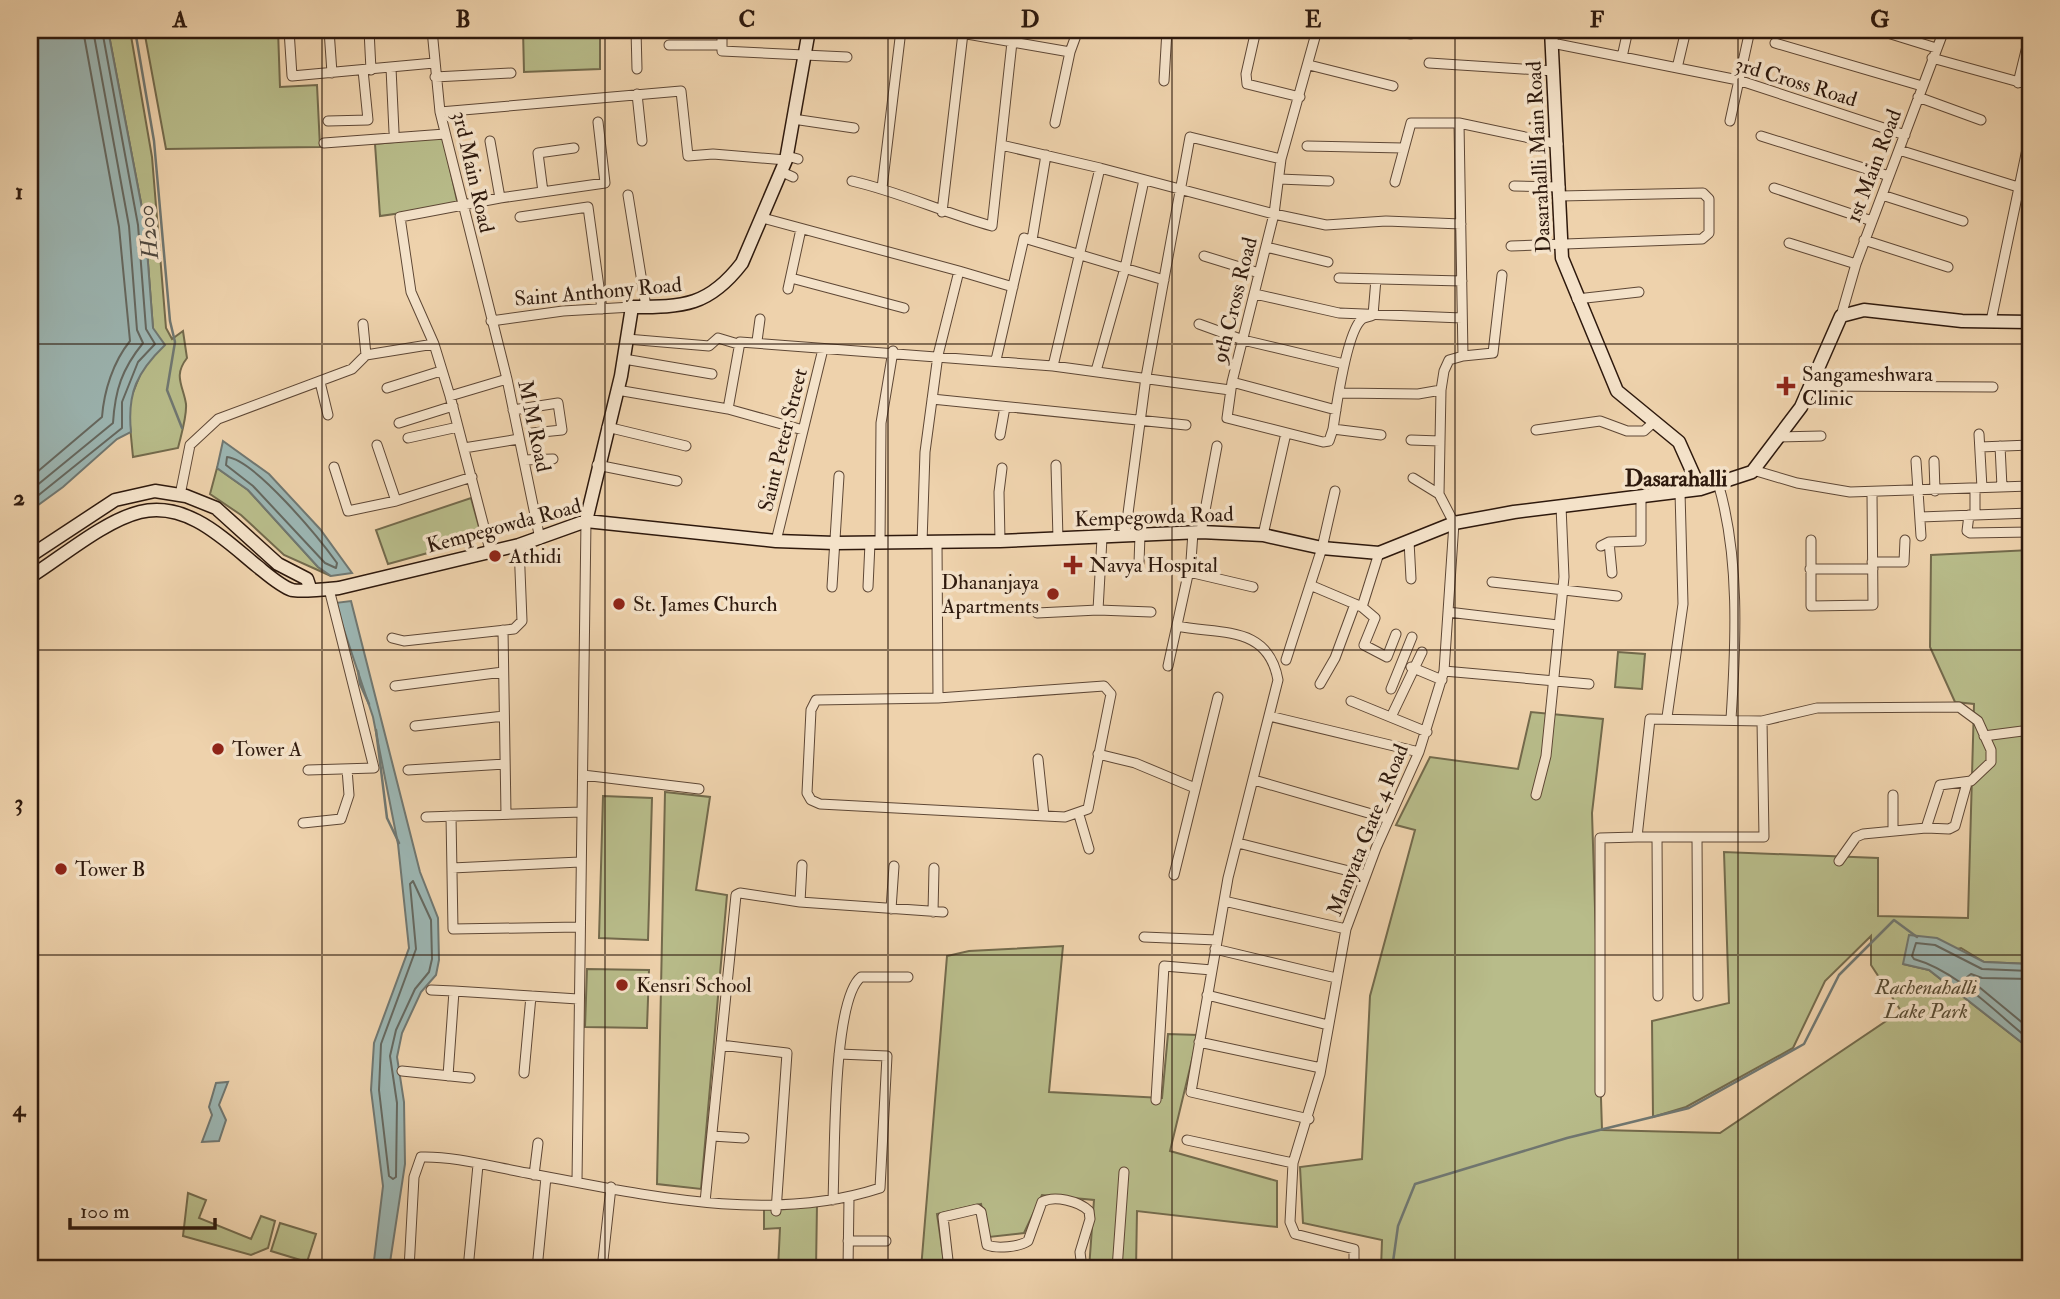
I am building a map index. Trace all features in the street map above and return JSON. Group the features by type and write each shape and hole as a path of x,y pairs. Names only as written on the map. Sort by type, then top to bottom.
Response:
{"street":[{"path":"289,30 292,76 434,63"},
{"path":"330,30 332,73"},
{"path":"328,121 368,120 369,30"},
{"name":"3rd Main Road","path":"432,30 440,112 491,321"},
{"path":"636,30 637,69"},
{"path":"722,30 722,51 847,57"},
{"name":"Saint Anthony Road","path":"491,321 700,302 716,291 742,263 789,165 793,119 810,30"},
{"path":"882,188 901,30"},
{"path":"944,30 1070,52"},
{"path":"1055,123 1070,52 1078,30"},
{"path":"1164,80 1167,30"},
{"path":"1256,30 1246,74 1247,84 1300,97"},
{"name":"9th Cross Road","path":"1286,433 1227,418 1231,386 1274,215 1281,159 1317,30"},
{"path":"1388,30 1411,34"},
{"path":"1622,57 1628,30"},
{"path":"1677,68 1686,30"},
{"path":"1730,121 1751,30"},
{"path":"1878,30 1934,53 2030,86"},
{"name":"1st Main Road","path":"1841,316 1864,240 1944,30"},
{"path":"942,212 963,33"},
{"path":"2018,83 2030,34"},
{"name":"3rd Cross Road","path":"1552,36 1622,57 1738,80 1905,135"},
{"name":"Dasarahalli Main Road","path":"1552,36 1562,258 1617,391 1679,442 1700,489"},
{"path":"852,181 882,188 942,212 992,226 1012,41"},
{"path":"1775,43 1922,86"},
{"path":"669,45 722,45"},
{"path":"1429,63 1554,71"},
{"path":"1309,65 1393,86"},
{"path":"391,68 394,132"},
{"path":"435,77 511,73"},
{"path":"440,112 681,91 688,156 713,154 789,165"},
{"path":"637,94 642,141"},
{"path":"1918,97 1981,120"},
{"path":"793,119 854,128"},
{"path":"490,550 452,401 434,344 411,292 400,217 500,198 605,183 597,122"},
{"path":"1395,182 1411,123 1459,123 1558,144"},
{"path":"1459,123 1463,356"},
{"path":"324,143 445,134"},
{"path":"1991,321 2030,135"},
{"path":"1761,136 1889,176"},
{"path":"1125,536 1146,377 1183,192 1190,137 1281,159"},
{"path":"489,141 500,198"},
{"path":"1001,145 1100,167 1274,215 1326,225 1386,221 1461,224"},
{"path":"1307,146 1403,148"},
{"path":"543,192 538,153 574,148"},
{"path":"1899,150 2018,187"},
{"path":"1032,240 1046,155"},
{"path":"1053,366 1100,167"},
{"path":"1279,179 1329,181"},
{"path":"1096,371 1125,268 1144,180"},
{"path":"1511,246 1702,239 1709,233 1710,199 1703,193 1560,192 1514,186"},
{"path":"1774,188 1872,221"},
{"path":"577,1181 586,521 627,339 639,307 628,195"},
{"path":"1882,195 1963,221"},
{"path":"520,217 588,207 603,309"},
{"path":"762,218 1013,287"},
{"path":"789,289 802,229"},
{"path":"996,360 1024,238 1164,280"},
{"path":"1864,240 1948,267"},
{"path":"1789,243 1856,264"},
{"path":"1266,247 1328,262"},
{"path":"1204,256 1259,273"},
{"path":"922,543 925,452 932,399 938,355 959,271"},
{"path":"1454,523 1439,494 1441,390 1444,371 1450,360 1493,353 1502,275"},
{"path":"791,278 904,308"},
{"path":"1339,278 1462,281"},
{"path":"1373,315 1376,279"},
{"path":"1577,299 1639,292"},
{"path":"1255,294 1339,313 1462,318"},
{"path":"2030,322 1864,310 1841,316 1801,407 1753,470 1797,483 1872,493 2030,486"},
{"path":"1264,535 1286,433 1327,442 1333,429 1344,364 1357,326 1362,319 1373,315"},
{"path":"757,341 760,319"},
{"name":"M M Road","path":"491,321 507,379 540,539"},
{"path":"363,324 366,355"},
{"path":"1199,324 1243,340 1344,364"},
{"path":"627,339 709,346 718,338 737,344 757,341 823,349 893,351 996,360 1231,386 1336,410"},
{"path":"180,495 190,445 218,419 352,369 366,355 434,344"},
{"path":"728,409 737,344"},
{"name":"Saint Peter Street","path":"776,541 823,349"},
{"path":"868,587 875,543 881,423 893,351"},
{"path":"624,359 712,374"},
{"path":"387,388 442,371"},
{"path":"399,423 507,379"},
{"path":"320,382 328,415"},
{"path":"1810,386 1993,387"},
{"path":"617,390 728,409 803,430"},
{"path":"1340,393 1418,394 1441,390"},
{"path":"932,399 1186,425"},
{"path":"513,410 558,403 562,430 531,433"},
{"path":"1000,435 1005,407"},
{"path":"1536,430 1600,421 1627,431 1644,431 1655,422"},
{"path":"408,438 458,427"},
{"path":"607,427 686,446"},
{"path":"1333,429 1381,435"},
{"path":"1979,434 1979,488 1967,531 2030,532"},
{"path":"1778,437 1821,436"},
{"path":"464,448 519,439"},
{"path":"1411,440 1440,441"},
{"path":"377,444 396,500"},
{"path":"1980,447 2030,445"},
{"path":"1168,666 1217,446"},
{"path":"2000,446 2002,487"},
{"path":"523,460 553,458"},
{"path":"1916,461 1921,536"},
{"path":"1934,461 1935,491"},
{"path":"597,465 677,481"},
{"path":"1056,465 1058,539"},
{"path":"334,467 348,511 472,477"},
{"path":"1000,541 999,492 1002,468"},
{"name":"Kempegowda Road","path":"30,577 114,523 154,510 183,514 207,525 289,589 303,591 310,587 334,588 361,583 519,545 586,521 776,541 835,543 937,543 1197,532 1264,535 1322,548 1380,553 1454,523 1560,506 1700,489 1753,470"},
{"path":"832,587 839,477"},
{"path":"1413,478 1439,494"},
{"path":"1718,483 1727,526 1733,595 1735,660 1731,719"},
{"path":"30,556 115,500 155,491 180,495 216,508 278,564 307,579 310,587"},
{"path":"1286,660 1322,548 1335,491"},
{"path":"1667,717 1683,604 1680,492"},
{"path":"1811,540 1811,606 1873,606 1872,493"},
{"path":"1612,573 1605,544 1641,541 1641,496"},
{"path":"1536,795 1546,756 1551,680 1562,590 1560,506"},
{"path":"1920,517 2030,513"},
{"name":"Manyata Gate 4 Road","path":"1354,1269 1354,1249 1295,1234 1290,1222 1293,1163 1321,1068 1346,929 1365,875 1427,732 1443,676 1454,523"},
{"path":"1139,564 1140,535"},
{"path":"1098,610 1101,538"},
{"path":"1810,569 1904,562 1905,540"},
{"path":"1409,541 1411,579"},
{"path":"937,543 938,698"},
{"path":"393,638 404,641 514,629 522,621 519,545"},
{"path":"1320,684 1359,606 1380,553"},
{"path":"1189,572 1253,587"},
{"path":"1492,583 1617,596"},
{"path":"1310,585 1359,606 1375,618 1364,645 1387,657 1396,635"},
{"path":"308,770 374,768 334,588"},
{"path":"1037,613 1098,610 1151,612"},
{"path":"1448,612 1558,625"},
{"path":"1177,626 1235,635 1257,642 1268,651 1275,663 1278,680 1224,901 1191,1092 1308,1119"},
{"path":"503,630 506,814"},
{"path":"1391,689 1412,637"},
{"path":"1391,717 1422,652"},
{"path":"1401,664 1443,676 1589,684"},
{"path":"395,686 503,672"},
{"path":"1104,686 1111,694 1098,754 1088,809 1079,815 1044,816 820,804 811,800 807,793 811,710 816,700 938,698 1104,686"},
{"path":"1174,875 1219,697"},
{"path":"1351,701 1427,732"},
{"path":"1637,837 1648,714 1762,721 1817,708 1959,707 1978,722 1991,750 1992,762 1980,776 1967,783 1940,785 1926,828"},
{"path":"415,726 504,716"},
{"path":"1269,716 1419,752"},
{"path":"1600,1093 1600,838 1764,837 1762,721"},
{"path":"1984,736 2030,730"},
{"path":"1098,754 1135,763 1195,788"},
{"path":"1038,759 1044,816"},
{"path":"408,769 505,764"},
{"path":"303,823 341,819 349,796 347,769"},
{"path":"583,775 699,789"},
{"path":"1254,780 1389,819"},
{"path":"1839,861 1856,837 1926,828 1949,829 1955,826 1967,783"},
{"path":"1893,795 1893,831"},
{"path":"426,817 582,812"},
{"path":"1079,815 1089,849"},
{"path":"451,816 453,929 579,927"},
{"path":"1657,837 1658,996"},
{"path":"1697,838 1698,996"},
{"path":"1238,843 1365,875"},
{"path":"452,868 580,862"},
{"path":"800,902 802,864"},
{"path":"891,909 894,866"},
{"path":"933,912 934,868"},
{"path":"705,1202 736,895 740,893 800,902 943,912"},
{"path":"1224,901 1346,929"},
{"path":"1144,937 1216,944 1336,978"},
{"path":"1156,1100 1164,966 1212,970"},
{"path":"833,1200 839,1054 846,1010 855,981 867,976 908,977"},
{"path":"430,990 578,999"},
{"path":"448,1076 454,991"},
{"path":"1207,995 1328,1025"},
{"path":"524,1073 531,996"},
{"path":"1199,1042 1321,1068"},
{"path":"721,1045 787,1053 776,1207"},
{"path":"409,1269 414,1177 419,1159 424,1156 705,1202 776,1207 849,1198 880,1188 887,1056 839,1054"},
{"path":"402,1071 470,1078"},
{"path":"712,1136 744,1138"},
{"path":"1187,1140 1293,1163"},
{"path":"534,1175 538,1143"},
{"path":"468,1269 478,1165"},
{"path":"1117,1269 1124,1172"},
{"path":"537,1269 546,1177"},
{"path":"602,1269 611,1187"},
{"path":"848,1269 849,1198"},
{"path":"949,1269 943,1217 976,1209 981,1212 987,1244 993,1247 1023,1244 1028,1241 1042,1202 1050,1198 1079,1205 1089,1211 1090,1219 1080,1252 1082,1269"},
{"path":"848,1241 886,1241"}],"green space":[{"path":"108,30 130,30 152,157 166,328 172,339 183,331 187,358 180,375 186,409 178,448 133,457 128,405 144,365 153,329 145,224"},
{"path":"144,30 278,30 280,87 317,85 320,147 166,149"},
{"path":"523,30 600,30 600,69 524,72"},
{"path":"443,137 458,205 380,216 375,144"},
{"path":"217,468 248,490 318,567 331,576 284,555 241,515 210,494"},
{"path":"471,498 482,538 388,564 376,530"},
{"name":"Rachenahalli Lake Park","path":"2030,550 2030,964 1984,962 1961,948 1903,964 1929,970 2030,1049 2030,1269 1381,1269 1382,1240 1303,1223 1300,1167 1362,1159 1370,996 1415,830 1396,825 1430,757 1518,769 1531,712 1603,719 1592,813 1602,1130 1720,1133 1901,1011 1871,965 1871,936 1825,981 1793,1048 1686,1107 1653,1117 1652,1021 1729,1003 1724,852 1878,858 1878,916 1968,918 1974,704 1955,702 1930,647 1931,555"},
{"path":"1618,652 1645,654 1642,689 1615,687"},
{"path":"665,792 710,797 696,890 727,895 701,1189 657,1184"},
{"path":"603,796 652,798 648,940 599,938"},
{"path":"1063,946 1049,1092 1162,1098 1168,1034 1198,1035 1170,1151 1277,1181 1277,1227 1137,1211 1136,1269 1089,1269 1094,1200 1042,1195 1024,1233 989,1237 981,1204 937,1214 945,1269 921,1269 947,956 969,951"},
{"path":"587,969 649,970 647,1028 585,1027"},
{"path":"188,1193 206,1200 199,1218 251,1239 261,1216 275,1221 268,1248 251,1255 183,1236"},
{"path":"817,1204 816,1269 778,1269 780,1228 764,1229 764,1207"},
{"path":"280,1223 316,1234 307,1262 271,1251"}],"water":[{"path":"30,30 108,30 145,224 153,328 165,345 147,364 136,384 131,406 131,432 117,439 63,487 30,511"},
{"path":"223,441 269,474 320,529 352,573 331,576 318,567 248,490 217,468"},
{"path":"351,601 420,872 438,918 439,960 436,975 421,992 402,1033 397,1057 404,1102 405,1164 389,1269 373,1269 383,1186 371,1090 374,1043 409,948 398,844 373,717 335,603"},
{"path":"1909,935 1937,938 1984,962 2030,964 2030,1049 1929,970 1903,964"},
{"path":"228,1082 219,1105 226,1120 219,1141 202,1142 212,1115 209,1107 216,1083"}],"waterway":[{"name":"H200","path":"135,30 154,141 170,321 175,342 167,390 182,428"},
{"path":"358,671 360,684 369,704"},
{"path":"376,730 387,818 399,843"},
{"path":"1392,1269 1398,1226 1415,1184 1567,1138 1689,1108 1804,1044 1839,975 1894,920 1917,937"}],"place":[{"name":"Sangameshwara Clinic","path":"1786,386"},
{"name":"Athidi","path":"495,556"},
{"name":"Navya Hospital","path":"1073,565"},
{"name":"Dhananjaya Apartments","path":"1053,594"},
{"name":"St. James Church","path":"619,604"},
{"name":"Tower A","path":"218,749"},
{"name":"Tower B","path":"61,869"},
{"name":"Kensri School","path":"622,985"}],"district":[{"name":"Dasarahalli","path":"1676,478"}]}
